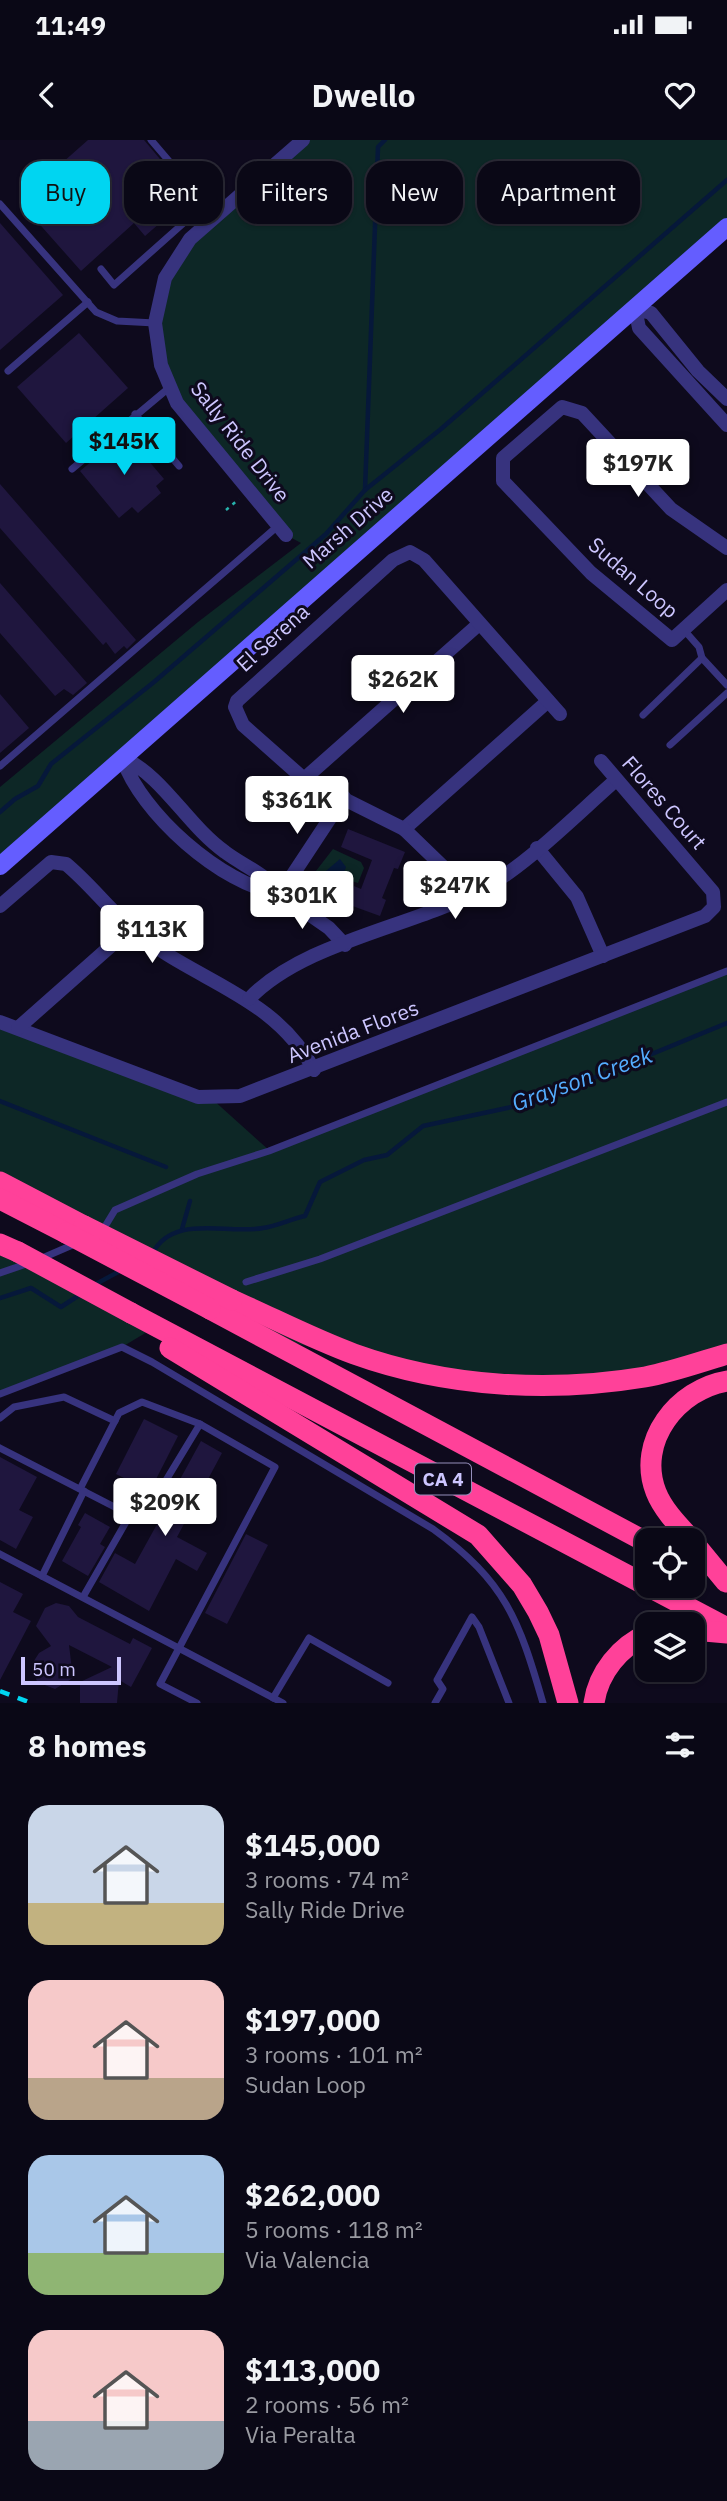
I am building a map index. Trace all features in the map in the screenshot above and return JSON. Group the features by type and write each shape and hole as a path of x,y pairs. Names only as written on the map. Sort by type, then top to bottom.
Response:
{"highway":[{"path":"0,1182 75,1230 365,1358 479,1383 558,1386 647,1377 727,1354"},
{"name":"CA 4","path":"0,1199 75,1230 210,1309 635,1536"},
{"path":"9,1248 131,1312 156,1330 162,1343 478,1535 522,1585 538,1612 549,1635 568,1703"},
{"name":"CA 4","path":"156,1330 727,1631"},
{"path":"681,1528 656,1492 652,1466 656,1436 670,1412 688,1395 709,1384 727,1381"},
{"path":"705,1557 726,1583"},
{"path":"705,1572 726,1583"},
{"path":"705,1630 727,1631"},
{"path":"594,1703 595,1693 610,1663 625,1647 635,1641"}],"street":[{"name":"Sally Ride Drive","path":"223,210 303,140"},
{"name":"Sally Ride Drive","path":"207,224 190,239 165,278 155,323 161,365 177,403 283,530"},
{"name":"Marsh Drive","path":"0,866 727,227"},
{"path":"727,399 698,371 651,313 635,308 639,328 727,425"},
{"name":"Sudan Loop","path":"727,548 671,509 582,413 562,407 503,458 503,481 591,573 672,640 727,590"},
{"name":"El Serena","path":"469,896 463,886 404,828 304,779 243,724 235,707 237,701 393,560 410,552 416,554 561,715"},
{"path":"304,779 479,624"},
{"path":"404,828 548,701"},
{"path":"122,757 129,779 165,822 205,858 256,890 280,894 329,928 345,945"},
{"name":"Flores Court","path":"601,761 713,892 714,906"},
{"path":"249,999 272,977 469,896 496,881 616,780"},
{"path":"280,894 344,797"},
{"path":"537,848 577,897 603,956"},
{"path":"0,906 44,866 60,861 73,870 131,928 198,975 249,999 291,1034 314,1070"},
{"name":"Avenida Flores","path":"0,1022 198,1097 240,1096 314,1070 705,916 714,906"},
{"path":"18,1028 131,928"}],"lane":[{"path":"151,140 170,161"},
{"path":"0,204 96,312 117,321 155,323"},
{"path":"101,270 114,285 183,224"},
{"path":"8,371 88,302"},
{"path":"72,468 170,387"},
{"path":"135,414 179,466"},
{"path":"0,766 283,530"},
{"path":"684,630 699,647 702,658 727,685"},
{"path":"643,715 702,658"},
{"path":"670,745 727,694"},
{"path":"0,1273 101,1234 115,1210 197,1174 269,1151 727,971"},
{"path":"246,1282 320,1259 727,1102"},
{"path":"0,1394 122,1347 152,1362 433,1529 459,1548 483,1570 513,1613 543,1703"},
{"path":"0,1418 14,1407 64,1397 115,1421"},
{"path":"41,1576 119,1413 142,1402 200,1424 275,1467 160,1684 197,1703"},
{"path":"0,1448 134,1517 148,1510 200,1424"},
{"path":"83,1597 130,1515"},
{"path":"0,1554 283,1703"},
{"path":"435,1703 443,1689 437,1680 472,1617 479,1627 509,1703"},
{"path":"273,1698 309,1638 388,1683"}],"green space":[{"path":"303,140 727,140 727,226 0,866 0,787 198,622 301,543 286,535 177,403 155,323 165,278 190,239 207,224 223,224 223,210 237,198 237,224 352,224 352,161 279,161"},
{"path":"333,849 361,862 364,868 358,883 351,881 324,894 309,880"},
{"path":"727,971 727,1354 647,1377 438,1376 263,1336 0,1199 0,1022 211,1098 270,1151"},
{"path":"0,1243 157,1326 122,1347 0,1394"}],"water":[{"path":"340,859 346,867 343,875 339,874 327,883 320,876"}],"building":[{"path":"88,140 144,140 162,161 124,161 124,224 133,224 81,271 39,224 110,224 110,161 64,161"},
{"path":"0,223 63,295 0,350"},
{"path":"135,224 159,224 145,236"},
{"path":"79,333 128,388 66,443 17,387"},
{"path":"125,433 164,479 156,486 161,493 138,513 132,507 119,518 80,471"},
{"path":"0,484 136,640 127,649 124,646 115,654 106,642 103,645 0,528"},
{"path":"0,583 87,683 73,695 64,689 55,696 0,633"},
{"path":"0,694 29,728 0,753"},
{"path":"348,829 405,852 398,869 394,868 382,898 386,900 380,916 347,904 354,886 361,889 372,860 341,847"},
{"path":"144,1419 178,1436 150,1491 116,1474"},
{"path":"201,1441 222,1453 177,1537 207,1553 197,1571 176,1559 149,1611 99,1582 115,1553 135,1564 166,1508 159,1504 167,1491 172,1494"},
{"path":"0,1457 37,1477 19,1510 33,1517 16,1549 0,1540"},
{"path":"85,1513 110,1527 100,1544 105,1547 88,1576 62,1561 81,1527 78,1525"},
{"path":"246,1534 268,1545 227,1624 205,1613"},
{"path":"0,1582 23,1594 13,1612 31,1621 0,1680"},
{"path":"56,1603 69,1606 78,1617 130,1644 133,1638 152,1648 131,1687 119,1680 117,1703 80,1703 80,1682 112,1667 69,1645 73,1678 55,1689 37,1682 32,1664 39,1653 51,1646 36,1626 45,1608"}],"waterway":[{"path":"365,490 378,147 385,140"},
{"path":"0,812 15,799 38,786 51,764 154,682 326,534 365,490 441,429 727,180"},
{"name":"Grayson Creek","path":"152,1254 161,1241 187,1230 263,1228 305,1216 320,1182 364,1160 387,1155 423,1126 535,1102 727,1023"},
{"path":"0,1101 166,1167"},
{"path":"182,1229 190,1201"},
{"name":"Grayson Creek","path":"94,1285 120,1271"},
{"name":"Grayson Creek","path":"0,1298 31,1288 61,1307 81,1294"}],"railway":[{"path":"0,1691 31,1703"}]}
